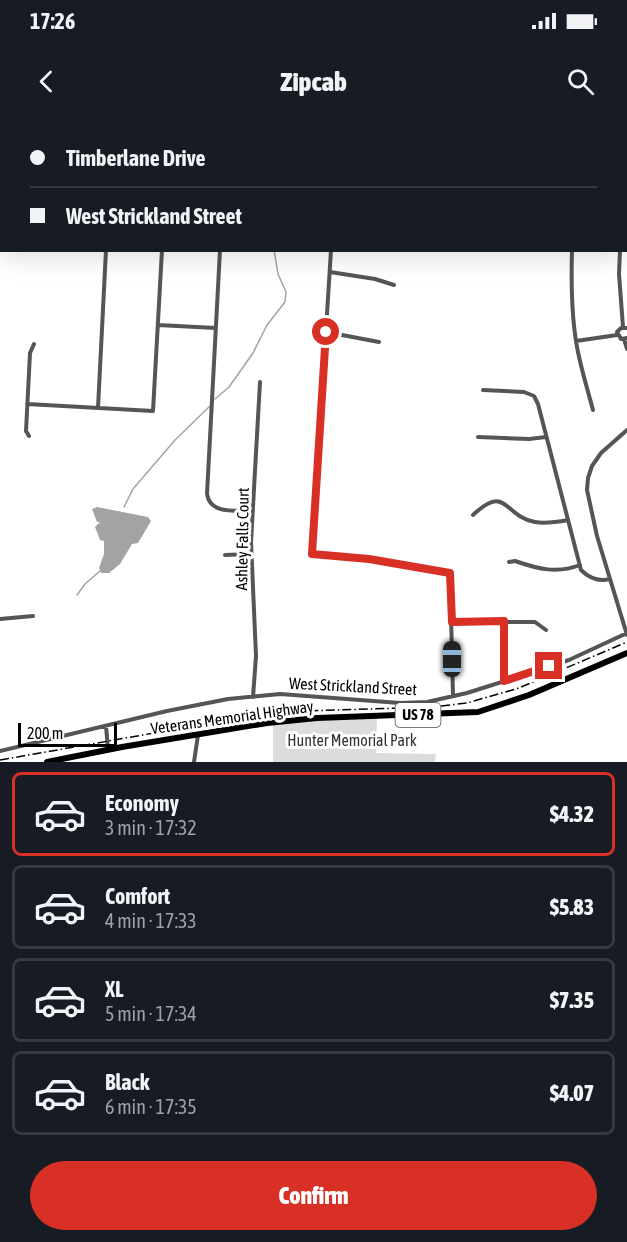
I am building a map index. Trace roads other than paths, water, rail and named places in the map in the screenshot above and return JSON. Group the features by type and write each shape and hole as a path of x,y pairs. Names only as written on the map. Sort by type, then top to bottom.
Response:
{"main road":[{"name":"Veterans Memorial Highway","path":"48,762 267,723 314,718 478,712 529,695 627,653"}],"street":[{"path":"98,408 106,252"},
{"path":"27,404 153,411 162,252"},
{"path":"220,252 208,500 213,507 219,510 253,511"},
{"path":"331,252 312,554 369,559 450,573 453,696"},
{"path":"572,252 571,279 576,341 593,410"},
{"path":"617,334 619,329 625,328 619,274 620,252"},
{"path":"330,272 394,285"},
{"path":"158,325 216,328"},
{"path":"326,332 380,342"},
{"path":"576,341 617,334"},
{"path":"617,334 621,339 626,338 627,349"},
{"path":"29,436 26,431 27,404 30,353 34,344"},
{"name":"Ashley Falls Court","path":"253,697 256,656 251,554 260,382"},
{"path":"483,390 524,392 534,396 581,570 588,577 596,580 610,579"},
{"path":"627,430 601,453 592,466 587,490 597,536 627,634"},
{"path":"478,437 529,439 546,437"},
{"path":"473,515 484,504 499,501 534,522 551,523 568,520"},
{"path":"225,555 251,554"},
{"path":"509,562 515,561 551,571 567,570 580,565"},
{"path":"0,620 33,616"},
{"path":"504,621 504,681"},
{"path":"452,622 535,622 546,630"},
{"name":"West Strickland Street","path":"0,751 196,704 253,697 280,694 400,703 427,702 569,660 627,634"},
{"path":"106,726 108,750"},
{"path":"194,762 198,734"}],"waterway":[{"path":"215,399 229,387 253,353 267,325 285,302 286,292 278,274 274,252"},
{"path":"124,507 133,489 175,440 210,406"},
{"path":"77,595 85,584 100,571"}],"railway":[{"path":"0,760 274,712 432,707 467,703 519,688 627,642"}],"park label":[{"name":"Hunter Memorial Park","path":"352,740"}]}
